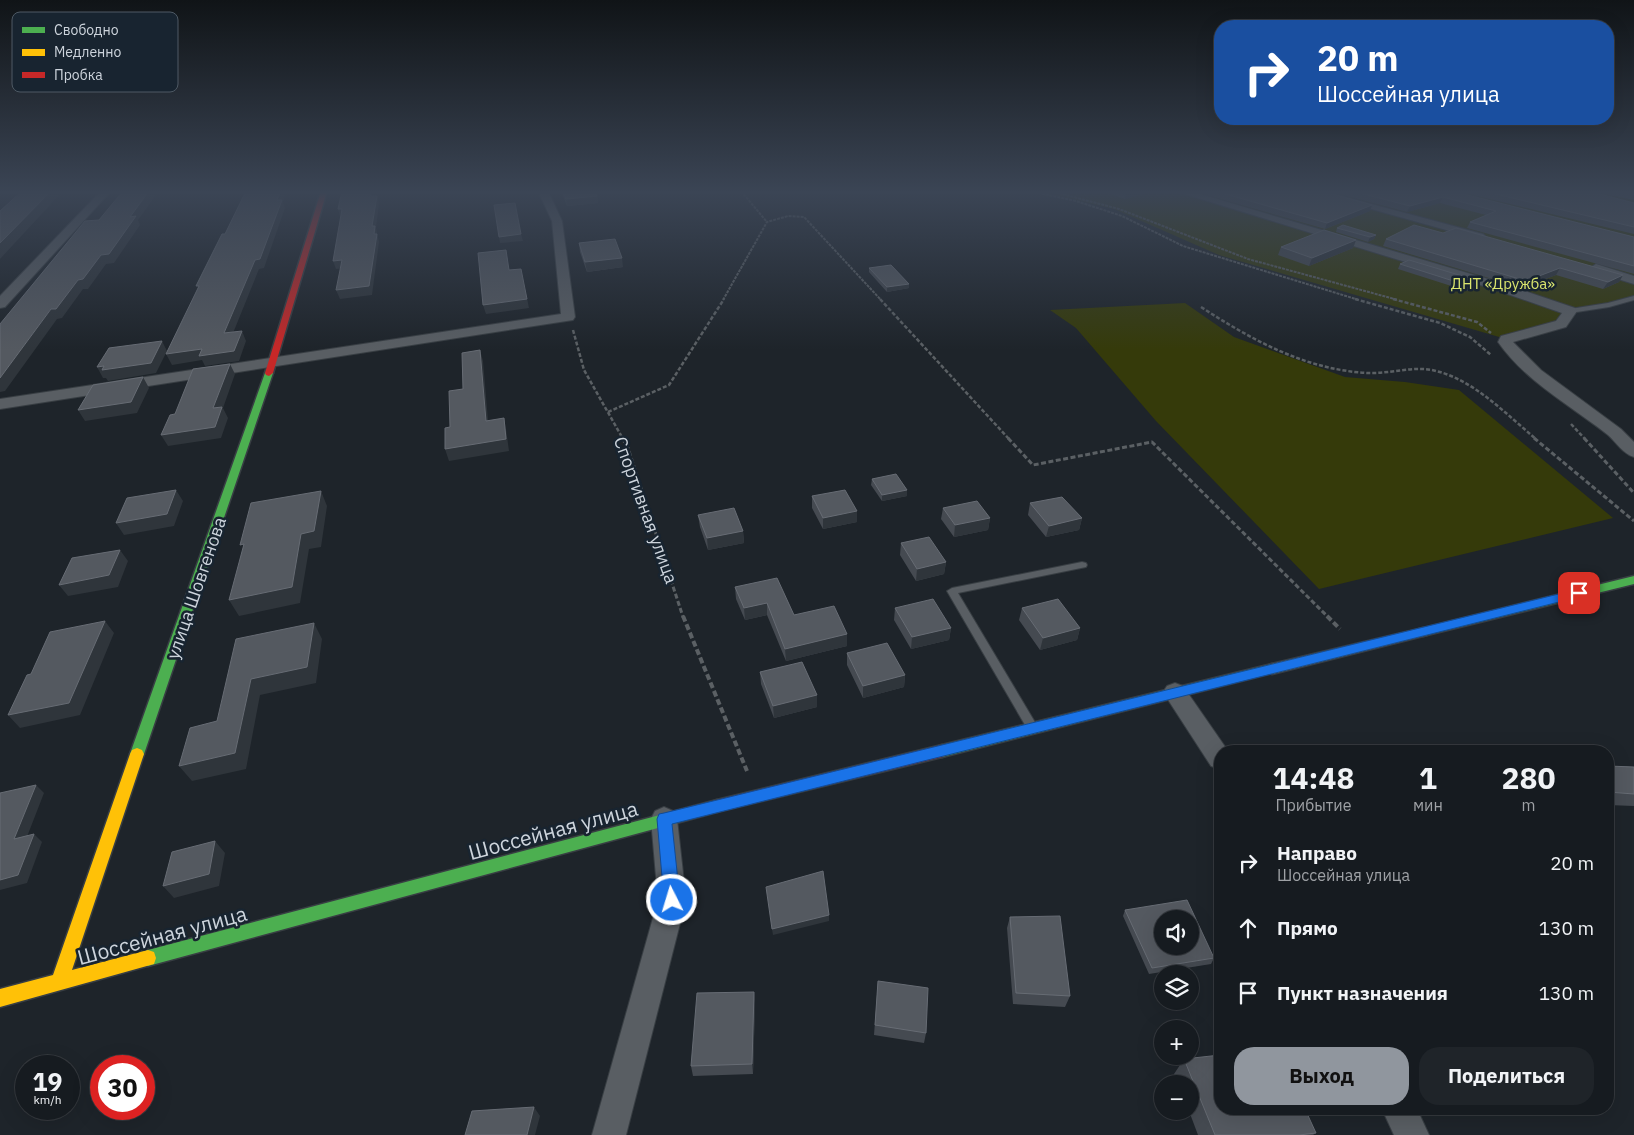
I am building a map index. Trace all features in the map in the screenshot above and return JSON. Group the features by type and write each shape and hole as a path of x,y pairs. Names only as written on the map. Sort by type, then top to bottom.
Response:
{"street":[{"path":"0,304 56,244"},
{"name":"улица Шовгенова","path":"59,982 273,361 308,244"},
{"path":"0,404 568,317 560,244"},
{"path":"1357,244 1494,285 1570,311 1561,324 1505,341 1536,372 1615,433 1634,452"},
{"path":"1580,264 1634,280"},
{"name":"Шоссейная улица","path":"0,998 664,819 757,798 1176,692 1634,580"},
{"path":"1176,692 1214,750"},
{"path":"609,1135 672,900 664,819"},
{"path":"1402,1115 1412,1135"}],"lane":[{"path":"1570,311 1609,305 1634,298"},
{"path":"1033,728 952,591 1082,565"}],"path":[{"path":"608,412 669,385 730,289 755,244"},
{"path":"829,244 1033,465 1152,442 1358,647"},
{"path":"1179,244 1305,285 1440,323 1470,338 1492,355"},
{"path":"1209,244 1248,259 1476,322 1505,341"},
{"path":"1201,307 1243,335 1282,354 1351,372 1382,374 1416,368 1446,374 1488,398 1602,497 1634,521"},
{"name":"Спортивная улица","path":"568,317 579,347 584,370 628,448 684,619 757,798"},
{"path":"1570,423 1634,493"}],"green space":[{"name":"ДНТ «Дружба»","path":"1194,244 1634,244 1634,298 1609,305 1570,311 1561,324 1506,339 1219,255"},
{"path":"1185,303 1234,337 1345,377 1405,382 1459,390 1613,518 1319,589 1156,421 1076,328 1050,310"}],"building":[{"path":"66,244 116,244 109,254 101,255 83,279 78,280 56,309 51,309 0,378 0,324"},
{"path":"217,244 266,244 260,259 255,260 224,333 242,331 234,351 199,356 202,349 166,354 199,286 196,286"},
{"path":"336,244 375,244 369,286 336,290 342,260 333,261"},
{"path":"579,244 617,244 622,258 585,262"},
{"path":"1289,244 1346,244 1312,258 1281,247"},
{"path":"1403,244 1513,244 1623,275 1608,282 1560,268 1526,281"},
{"path":"1552,244 1634,244 1634,266"},
{"path":"506,250 509,270 521,269 527,299 483,305 478,253"},
{"path":"1409,260 1479,281 1469,286 1400,264"},
{"path":"891,265 909,284 887,287 869,268"},
{"path":"162,341 151,363 102,370 104,366 97,367 109,348"},
{"path":"480,350 486,421 504,418 506,439 445,449 445,428 450,427 449,391 463,389 462,353"},
{"path":"230,364 213,408 222,407 215,427 161,435 170,415 175,414 193,369"},
{"path":"143,377 131,402 78,410 93,385"},
{"path":"896,474 907,490 882,495 872,479"},
{"path":"176,490 167,514 116,523 127,498"},
{"path":"845,490 857,511 823,518 812,496"},
{"path":"321,491 314,531 301,534 292,587 229,600 244,544 240,545 251,503"},
{"path":"1062,497 1082,518 1049,526 1030,503"},
{"path":"977,501 990,518 955,525 943,508"},
{"path":"734,508 743,531 707,538 698,515"},
{"path":"929,537 946,562 917,569 901,543"},
{"path":"120,550 109,575 59,585 72,558"},
{"path":"777,578 794,615 834,606 847,634 785,649 767,603 744,608 735,587"},
{"path":"933,599 951,628 912,637 895,608"},
{"path":"1058,599 1080,628 1043,638 1022,608"},
{"path":"105,621 69,703 8,715 27,675 31,674 50,632"},
{"path":"314,623 307,667 251,679 235,753 179,766 190,728 217,721 236,639"},
{"path":"887,643 905,675 863,686 847,653"},
{"path":"802,662 817,695 773,706 760,672"},
{"path":"1614,766 1634,767 1634,794 1614,792"},
{"path":"36,785 14,839 34,834 18,875 0,880 0,793"},
{"path":"215,841 209,874 163,886 172,852"},
{"path":"823,871 829,915 772,929 766,887"},
{"path":"1187,900 1192,910 1154,910 1154,955 1199,955 1199,926 1214,958 1171,965 1154,965 1152,968 1125,910"},
{"path":"1060,916 1070,996 1016,993 1010,917"},
{"path":"878,981 928,988 926,1033 875,1025"},
{"path":"754,992 752,1064 691,1066 697,993"},
{"path":"1214,1056 1214,1115 1308,1115 1316,1133 1299,1135 1215,1135 1199,1096 1199,1075 1191,1075 1186,1065 1199,1065 1199,1057"},
{"path":"534,1107 527,1135 465,1135 472,1111"}],"traffic: fast":[{"path":"137,754 269,373"},
{"path":"1423,632 1634,580"},
{"path":"942,751 1272,669"},
{"path":"148,958 717,806"}],"traffic: slow":[{"path":"1272,669 1423,632"},
{"path":"59,982 137,754"},
{"path":"0,998 148,958"}],"traffic: jam":[{"path":"269,373 308,244"},
{"path":"717,806 942,751"}],"route":[{"path":"672,900 664,819 757,798 1579,593"}]}
